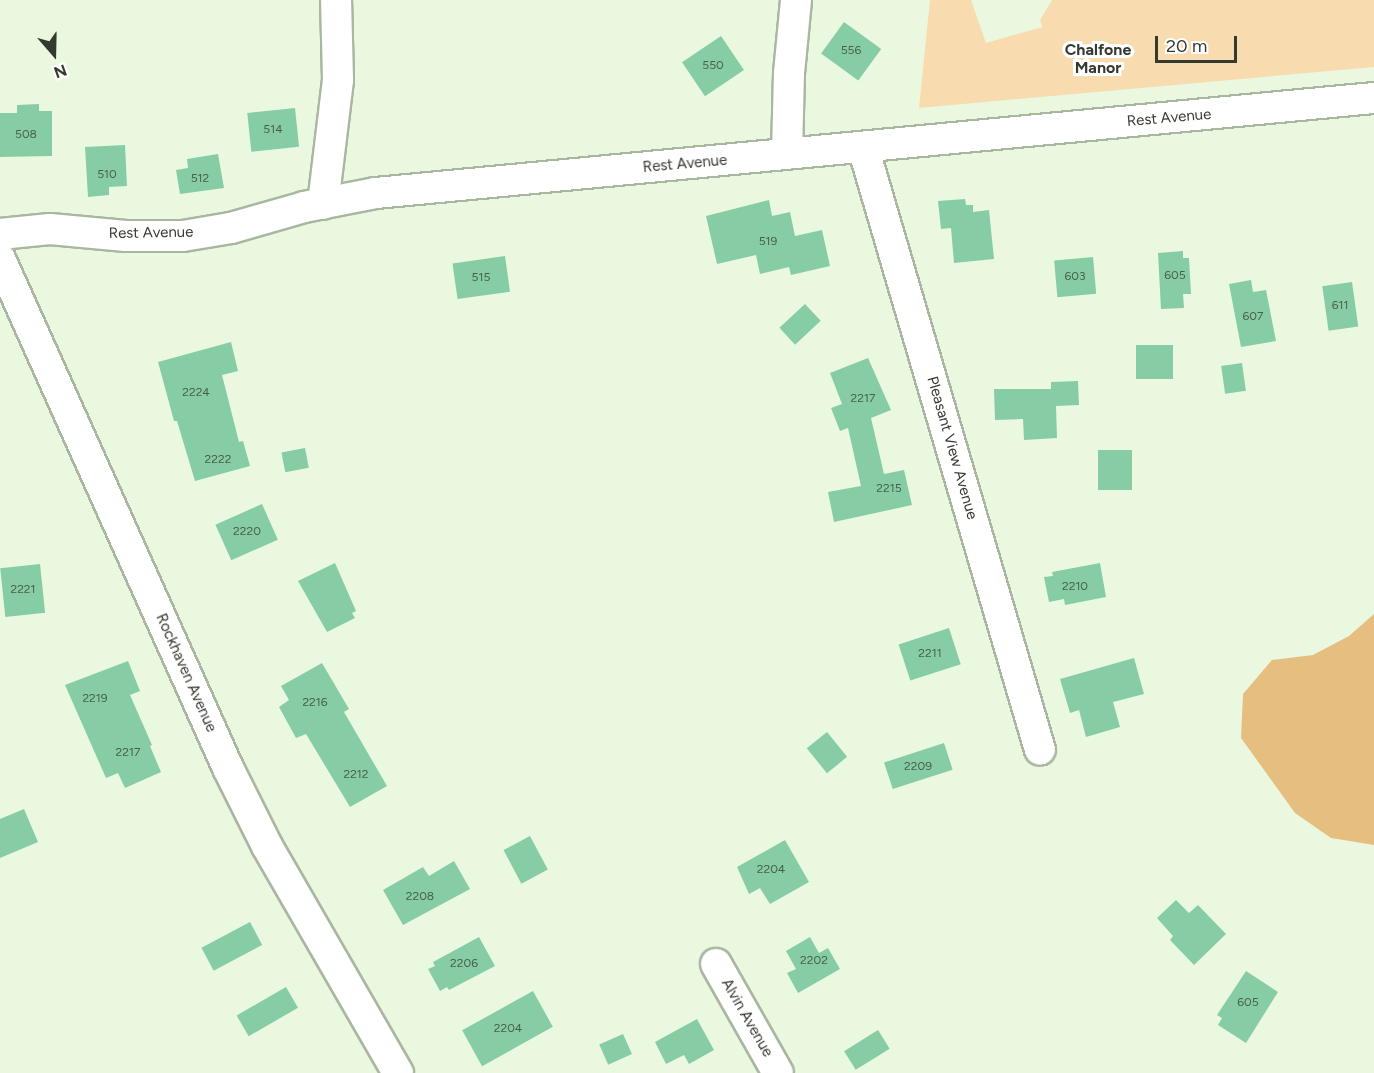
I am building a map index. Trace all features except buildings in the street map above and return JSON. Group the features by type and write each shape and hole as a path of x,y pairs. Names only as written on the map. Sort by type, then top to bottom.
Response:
{"street":[{"path":"323,204 338,80 336,0"},
{"path":"786,154 789,73 796,0"},
{"name":"Rest Avenue","path":"0,234 50,229 126,236 183,236 231,228 376,193 1374,98"},
{"name":"Pleasant View Avenue","path":"863,147 1040,750"},
{"name":"Rockhaven Avenue","path":"0,259 228,768 267,846 398,1073"},
{"name":"Alvin Avenue","path":"716,964 778,1073"}],"shaded area":[{"path":"930,0 971,0 986,43 1042,27 1040,20 1052,0 1374,0 1374,67 919,108"},
{"path":"1374,614 1374,845 1331,838 1295,813 1241,738 1243,694 1272,660 1313,655 1349,636"}],"district":[{"name":"Chalfone Manor","path":"1098,59"}]}
